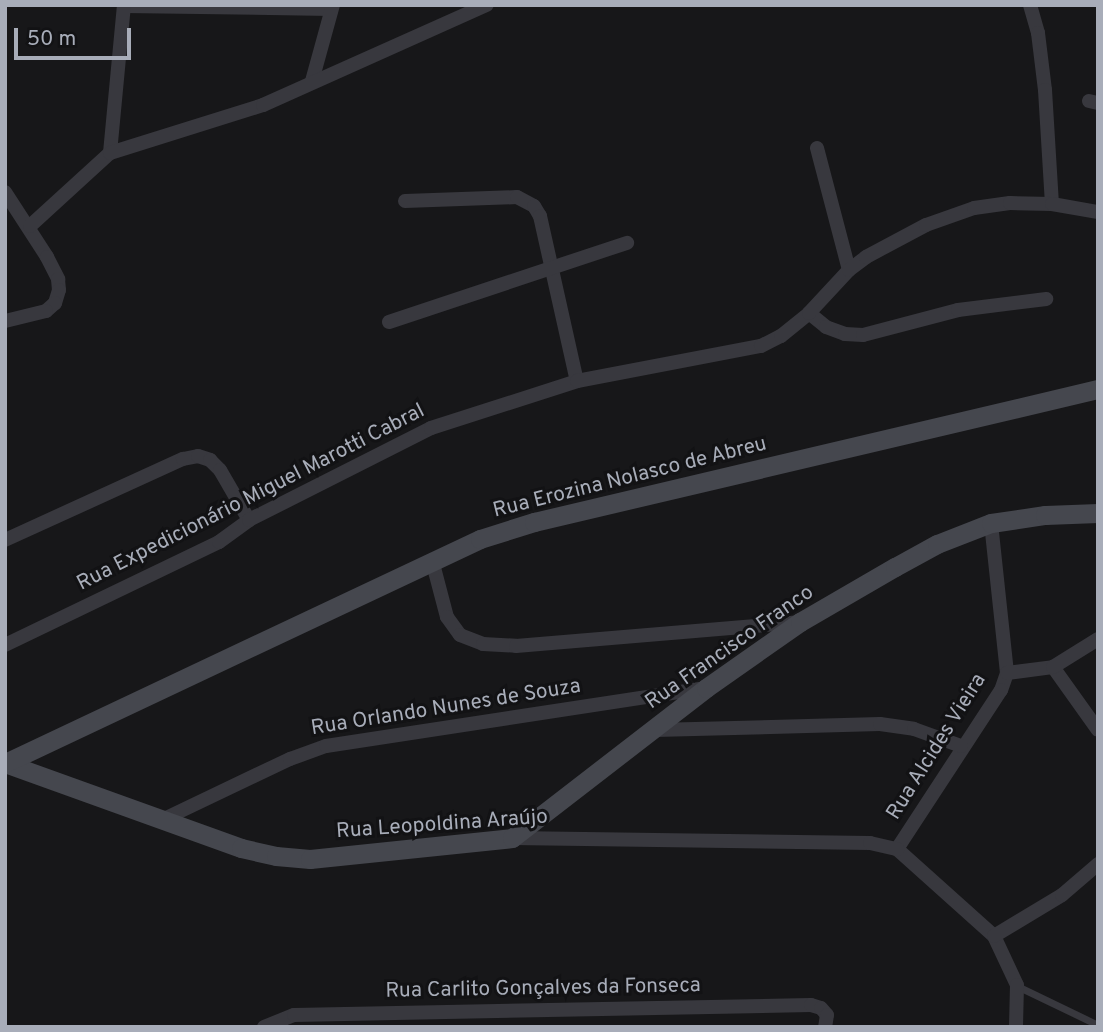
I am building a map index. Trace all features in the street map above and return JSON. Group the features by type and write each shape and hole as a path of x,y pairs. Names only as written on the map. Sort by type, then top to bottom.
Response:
{"street":[{"path":"30,226 110,153 263,105 487,5"},
{"path":"1030,5 1038,33 1045,90 1052,204"},
{"path":"110,153 124,6 332,7 312,81"},
{"path":"817,148 849,270"},
{"path":"5,192 30,226 58,279 58,294 46,311 5,321"},
{"path":"405,201 476,197 527,200 540,216 577,381"},
{"name":"Rua Expedicionário Miguel Marotti Cabral","path":"5,645 219,542 249,520 431,428 577,381 761,346 781,336 809,313 849,270 886,244 926,225 974,208 1010,203 1052,204 1098,212"},
{"path":"389,322 627,243"},
{"path":"809,313 826,327 845,334 863,335 958,310 1046,299"},
{"name":"Rua Erozina Nolasco de Abreu","path":"5,763 480,539 534,522 1098,390"},
{"path":"5,540 183,459 198,456 210,460 220,470 249,520"},
{"name":"Rua Francisco Franco","path":"512,838 706,688 800,622 937,544 991,523 1045,515 1098,513"},
{"name":"Rua Alcides Vieira","path":"991,523 1007,673 1001,690 961,746 897,849 994,936 1017,985 1016,1027"},
{"path":"432,560 447,617 460,635 483,644 516,646 800,622"},
{"path":"1007,673 1053,667 1098,639"},
{"path":"1053,667 1098,730"},
{"name":"Rua Orlando Nunes de Souza","path":"164,819 290,758 326,746 706,688"},
{"path":"655,730 880,724 914,729 961,746"},
{"name":"Rua Leopoldina Araújo","path":"5,763 241,848 310,859 512,838 870,843 897,849"},
{"path":"994,936 1062,895 1098,864"},
{"name":"Rua Carlito Gonçalves da Fonseca","path":"266,1025 294,1015 811,1005 821,1008 827,1015 825,1027"}],"lane":[{"path":"1017,985 1098,1025"}]}
